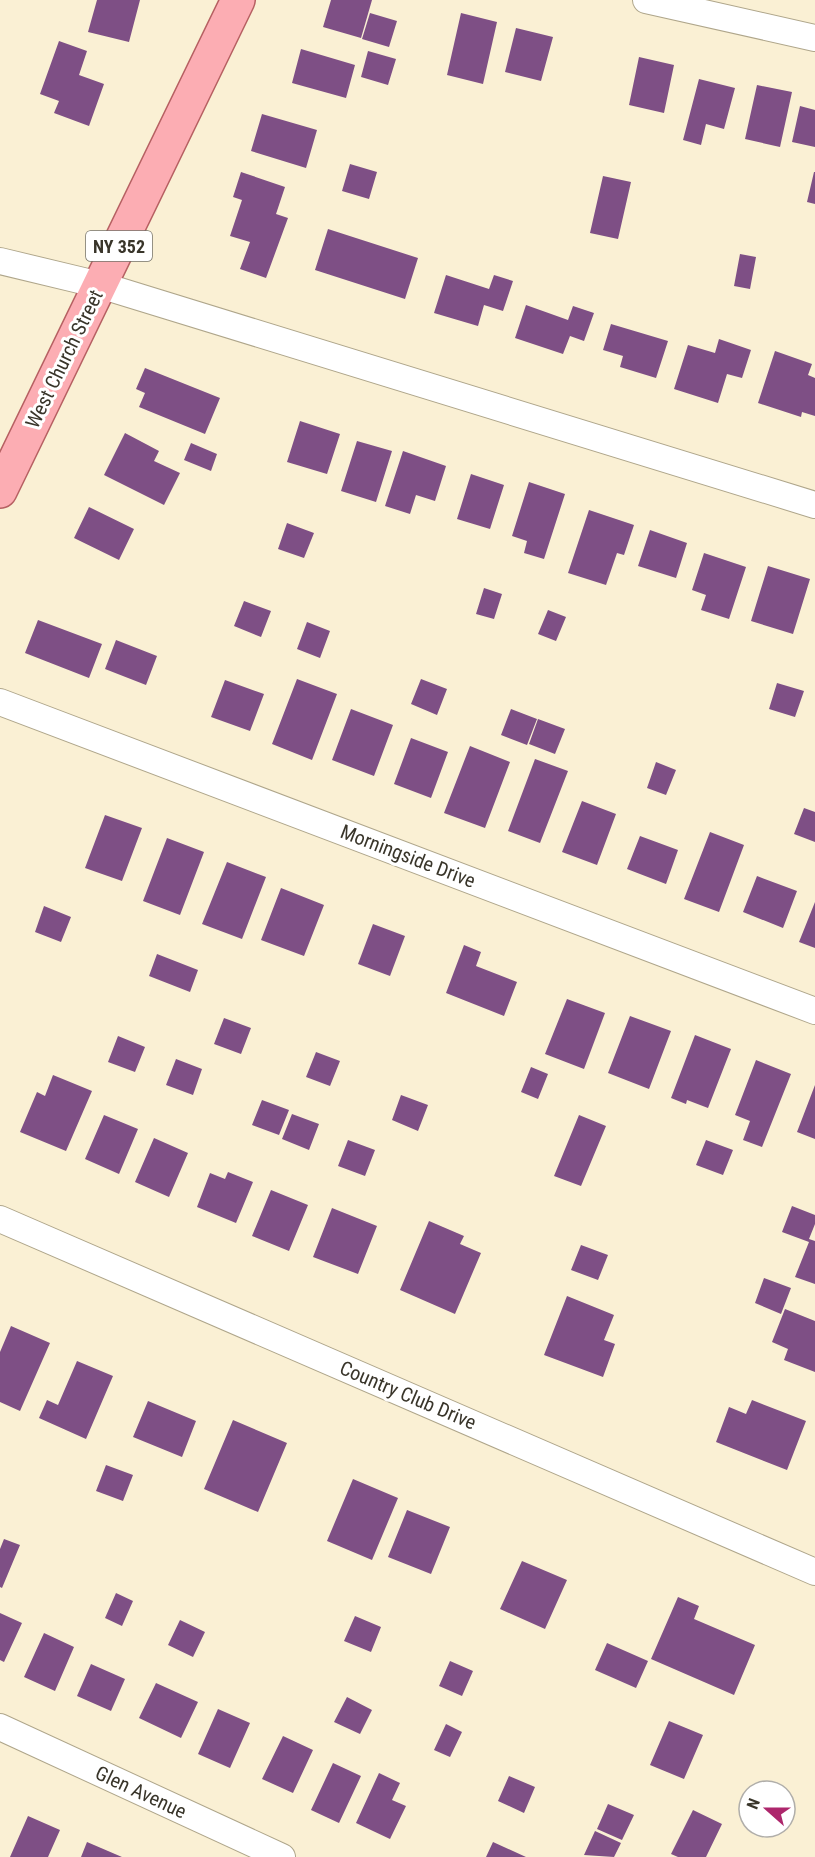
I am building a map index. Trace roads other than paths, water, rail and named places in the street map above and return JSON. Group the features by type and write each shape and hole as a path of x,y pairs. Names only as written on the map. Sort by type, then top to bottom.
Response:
{"main road":[{"name":"West Church Street","path":"0,491 238,0"}],"street":[{"path":"646,0 815,38"},
{"path":"0,261 100,285 815,505"},
{"name":"Morningside Drive","path":"0,702 815,1011"},
{"name":"Country Club Drive","path":"0,1219 815,1572"},
{"name":"Glen Avenue","path":"0,1727 282,1857"}]}
